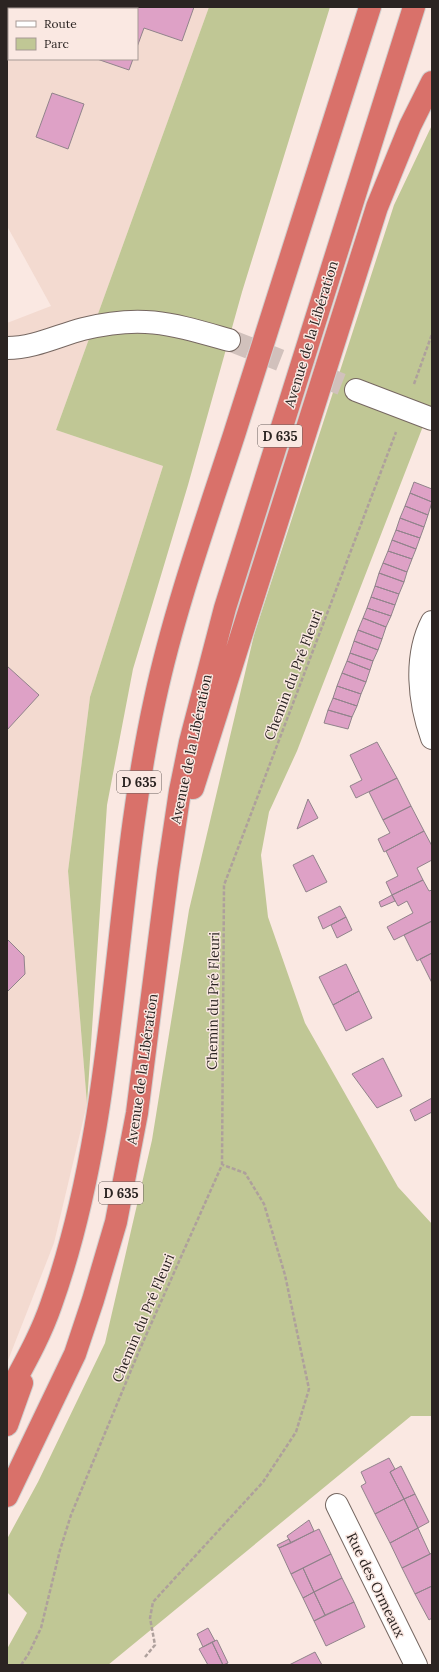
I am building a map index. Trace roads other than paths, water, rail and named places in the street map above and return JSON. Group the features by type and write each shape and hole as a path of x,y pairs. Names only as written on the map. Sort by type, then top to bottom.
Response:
{"highway":[{"name":"D 635","path":"7,1396 39,1337 59,1282 77,1217 96,1121 131,834 145,746 156,694 201,538 370,7"},
{"name":"Avenue de la Libération","path":"7,1496 75,1354 97,1288 116,1222 137,1113 168,871 180,791 190,742 223,614 414,7"},
{"path":"168,871 232,662 370,227 401,145 432,82"},
{"path":"7,1425 39,1337"}],"street":[{"path":"7,348 31,346 82,330 127,321 147,321 174,325 229,340"},
{"path":"356,390 432,419"},
{"path":"432,622 425,640 420,672 424,708 432,738"},
{"name":"Rue des Ormeaux","path":"336,1505 416,1665"}],"tunnel":[{"path":"229,340 356,390"}]}
